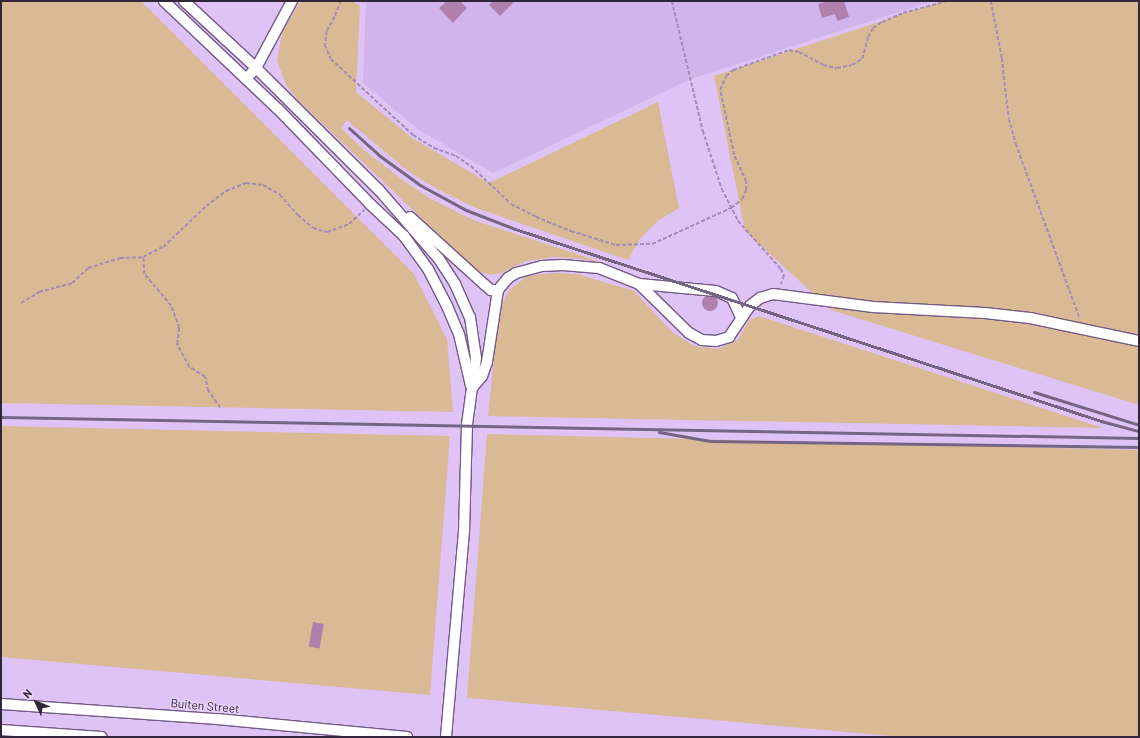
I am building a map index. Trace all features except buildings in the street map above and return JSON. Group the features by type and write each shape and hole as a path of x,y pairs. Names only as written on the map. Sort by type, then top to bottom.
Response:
{"street":[{"path":"164,1 283,114 370,204 404,236 436,284 459,334 472,389"},
{"path":"184,1 256,68 379,190 439,259 455,284 470,317 475,340 476,358 467,425 464,531 446,737"},
{"path":"246,79 256,68 292,1"},
{"path":"335,148 485,285 491,290 498,290"},
{"path":"472,389 482,376 487,362 498,290 508,278 516,273 549,266 599,268 639,284 716,291 732,298 738,306 741,318"},
{"path":"639,284 689,333 702,340 716,341 729,337 750,306 760,298 773,294 873,308 985,313 1030,318 1139,341"},
{"name":"Buiten Street","path":"1,704 217,720 407,737"},
{"path":"1,730 102,737"}],"path":[{"path":"341,1 335,17 327,31 325,45 331,59 413,135 434,148 456,156 471,166 511,204 536,217 571,231 616,245 652,244 731,208 742,199 746,182 734,155 720,90 726,76 740,67 789,50 799,52 822,65 837,68 852,66 862,59 868,37 873,28 903,12 947,1"},
{"path":"672,1 703,131 722,189 738,221 781,269 784,276 780,286 773,294"},
{"path":"991,1 1001,51 1009,119 1016,144 1084,330"},
{"path":"21,302 39,292 72,283 88,268 120,258 143,257 163,247 206,206 226,191 246,183 263,185 280,195 298,215 313,228 327,232 349,224 370,204"},
{"path":"143,257 144,274 171,306 179,328 177,344 180,350 189,367 205,377 208,391 220,408"}],"shaded area":[{"path":"1,1 141,1 414,274 447,339 453,412 1,403"},
{"path":"300,1 352,1 360,6 356,92 412,138 489,183 658,102 679,208 659,220 640,239 628,260 476,208 437,189 408,171 347,120 341,128 365,151 404,181 431,199 473,220 607,264 581,259 553,257 526,261 501,273 490,275 480,272 464,259 298,100 286,85 277,60 282,33"},
{"path":"366,1 933,1 691,79 493,173 419,130 363,83"},
{"path":"943,1 1139,1 1139,405 831,310 745,231 714,76"},
{"path":"552,273 577,274 634,291 672,332 694,346 718,349 738,340 749,320 759,316 1103,428 488,416 499,312 509,290 527,276"},
{"path":"1,426 450,436 430,695 1,657"},
{"path":"487,434 1139,450 1139,737 903,737 467,698"}],"railway":[{"path":"349,128 380,156 420,185 466,210 515,229 1101,421 1139,431"},
{"path":"1034,392 1139,425"},
{"path":"1,417 1139,438"},
{"path":"659,432 710,441 1139,447"}]}
